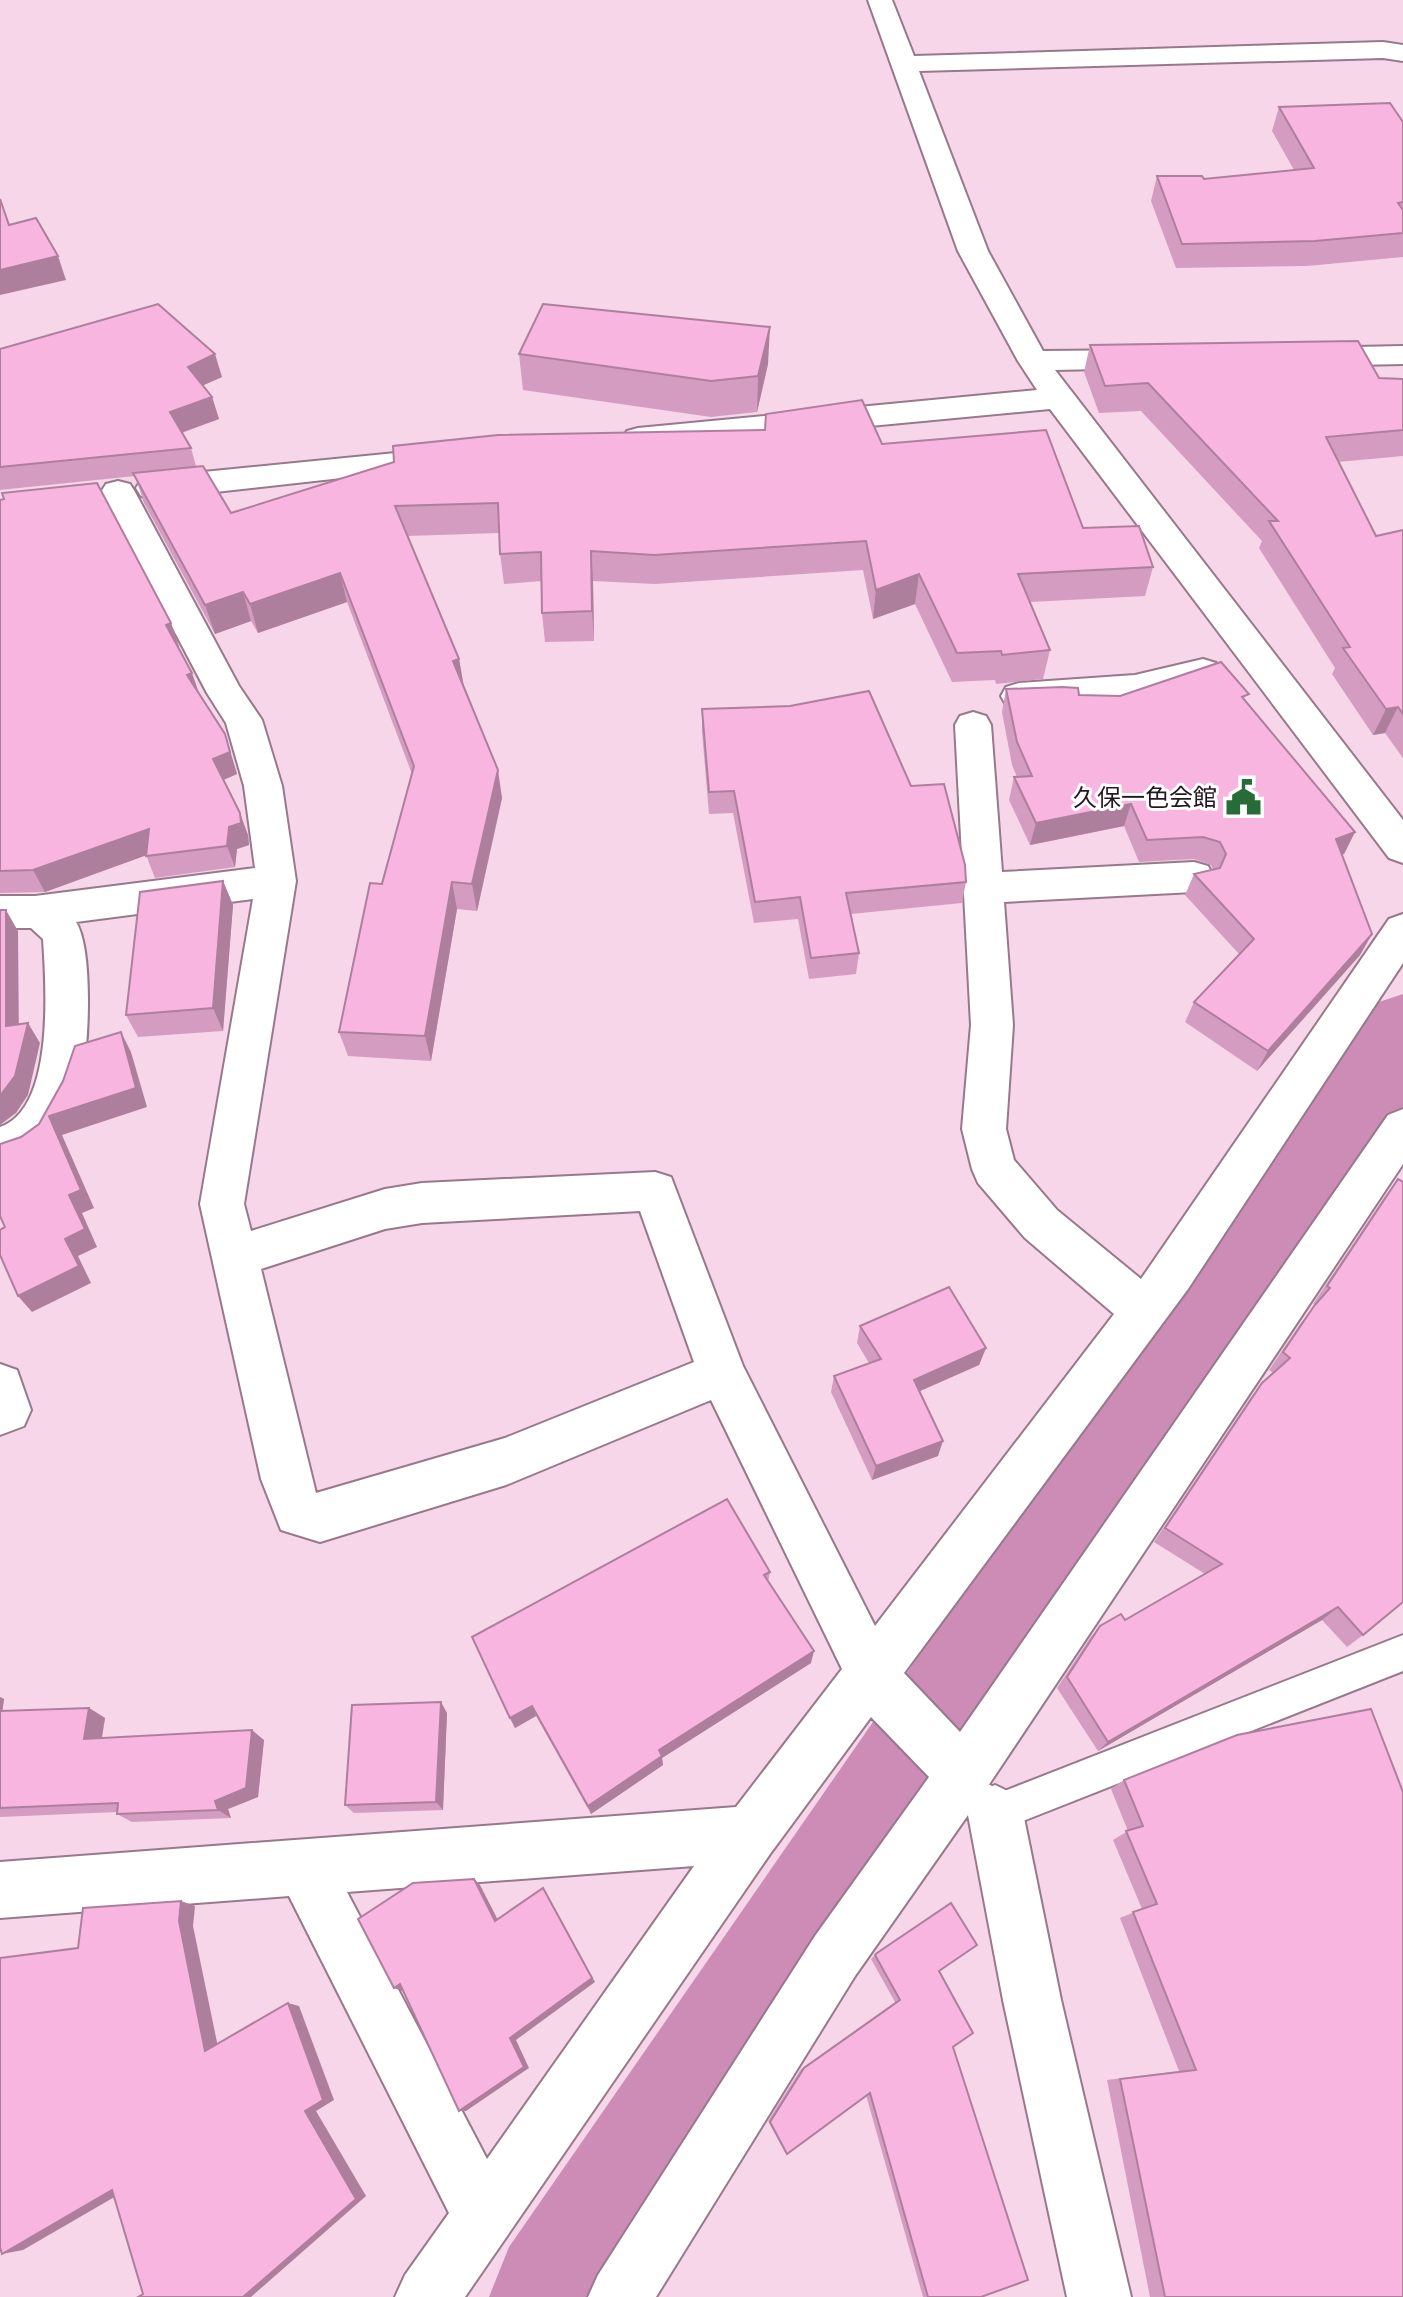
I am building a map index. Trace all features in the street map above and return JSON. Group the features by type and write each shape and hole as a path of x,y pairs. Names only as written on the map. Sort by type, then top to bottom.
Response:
{"street":[{"path":"880,0 973,251 1033,361 1058,398 1403,848"},
{"path":"902,64 1383,50 1403,53"},
{"path":"1280,357 1403,355"},
{"path":"1033,361 1172,359"},
{"path":"607,441 1058,398"},
{"path":"481,454 103,494 244,720 263,786 276,881 222,1204 286,1479 299,1513 320,1518 506,1461 722,1373"},
{"path":"1006,697 1122,691 1175,682 1255,655"},
{"path":"973,725 992,1025 984,1129 994,1169 1041,1224 1145,1311"},
{"path":"983,888 1194,877"},
{"path":"18,912 276,881"},
{"path":"0,1146 21,1139 36,1126 60,1076 67,996 63,935 50,919 18,912"},
{"path":"427,2297 750,1834 886,1694 1403,930"},
{"path":"620,2297 835,1956 979,1794 1403,1128"},
{"path":"235,1257 385,1209 422,1203 655,1191 722,1373 886,1694 979,1794 1032,2000 1099,2297"},
{"path":"0,1386 7,1410 0,1412"},
{"path":"0,1890 750,1834"},
{"path":"304,1867 482,2214"}],"lane":[{"path":"979,1794 1403,1653"}],"building":[{"path":"1390,103 1403,122 1403,202 1398,203 1403,210 1403,233 1315,241 1182,244 1157,176 1202,176 1204,179 1314,168 1279,107"},
{"path":"0,199 9,225 36,218 58,256 0,270"},
{"path":"158,304 215,354 188,367 212,397 170,412 191,448 0,467 0,349"},
{"path":"543,304 770,327 758,376 711,381 519,354"},
{"path":"1358,341 1379,378 1403,379 1403,430 1326,437 1376,536 1403,530 1403,714 1398,707 1386,709 1343,648 1350,647 1269,521 1278,521 1148,383 1105,386 1090,345"},
{"path":"862,400 882,444 1046,430 1083,528 1139,526 1153,567 1018,574 1050,650 1002,655 1001,651 957,653 919,574 876,590 866,541 654,555 591,551 592,611 542,613 541,552 500,554 498,503 395,506 459,659 453,661 498,770 472,884 452,882 425,1036 339,1032 370,883 382,884 414,766 340,573 250,604 243,592 205,605 133,473 203,466 231,513 394,462 393,446 498,435 765,430 766,414"},
{"path":"97,483 171,623 166,625 192,673 187,675 225,734 230,752 213,759 240,813 241,823 229,827 227,846 146,856 149,829 33,870 0,871 0,500 4,499 2,493"},
{"path":"1221,662 1249,694 1242,697 1355,832 1336,839 1372,934 1268,1051 1194,1002 1254,939 1194,874 1220,868 1226,854 1220,842 1203,837 1147,840 1131,804 1036,823 1014,777 1032,776 1017,742 1006,689 1062,687 1078,688 1079,695 1120,696"},
{"path":"869,691 911,786 944,784 965,865 966,882 846,893 859,953 811,958 800,897 755,902 734,791 709,792 702,709 790,706"},
{"path":"223,881 213,1008 126,1015 140,892"},
{"path":"0,910 6,910 6,1026 28,1023 15,1076 0,1096"},
{"path":"121,1032 136,1088 49,1116 81,1190 69,1195 85,1229 65,1239 79,1266 18,1296 0,1255 0,1230 5,1227 0,1216 0,1144 21,1137 39,1124 63,1081 75,1046"},
{"path":"1398,1179 1403,1182 1403,1602 1363,1635 1338,1607 1108,1742 1067,1677 1100,1626 1121,1614 1125,1620 1222,1564 1165,1528 1262,1383 1290,1358 1283,1352 1330,1288 1327,1286"},
{"path":"949,1287 986,1348 914,1380 943,1441 876,1466 834,1376 881,1359 860,1326"},
{"path":"727,1499 770,1572 764,1575 814,1651 659,1750 662,1756 588,1806 532,1706 510,1718 472,1637"},
{"path":"441,1702 436,1802 345,1805 352,1705"},
{"path":"89,1708 84,1739 252,1730 246,1788 215,1801 218,1810 117,1814 118,1803 0,1808 0,1711"},
{"path":"1371,1709 1403,1792 1403,2297 1165,2297 1120,2079 1196,2070 1133,1912 1157,1904 1126,1831 1143,1826 1124,1780 1237,1735"},
{"path":"474,1879 495,1921 543,1888 592,1978 510,2038 524,2067 459,2111 400,1984 394,1988 358,1919 413,1883"},
{"path":"181,1901 179,1921 205,2051 288,2003 323,2100 305,2111 356,2199 243,2297 138,2297 143,2294 112,2190 2,2254 0,2247 0,1958 78,1948 83,1908"},
{"path":"951,1903 977,1945 939,1971 973,2033 953,2047 1028,2280 981,2297 928,2297 870,2093 787,2154 770,2122 804,2068 900,2000 875,1955"}],"waterway":[{"path":"559,2297 1403,1032"}],"place":[{"name":"久保一色会館","path":"1243,797"}]}
